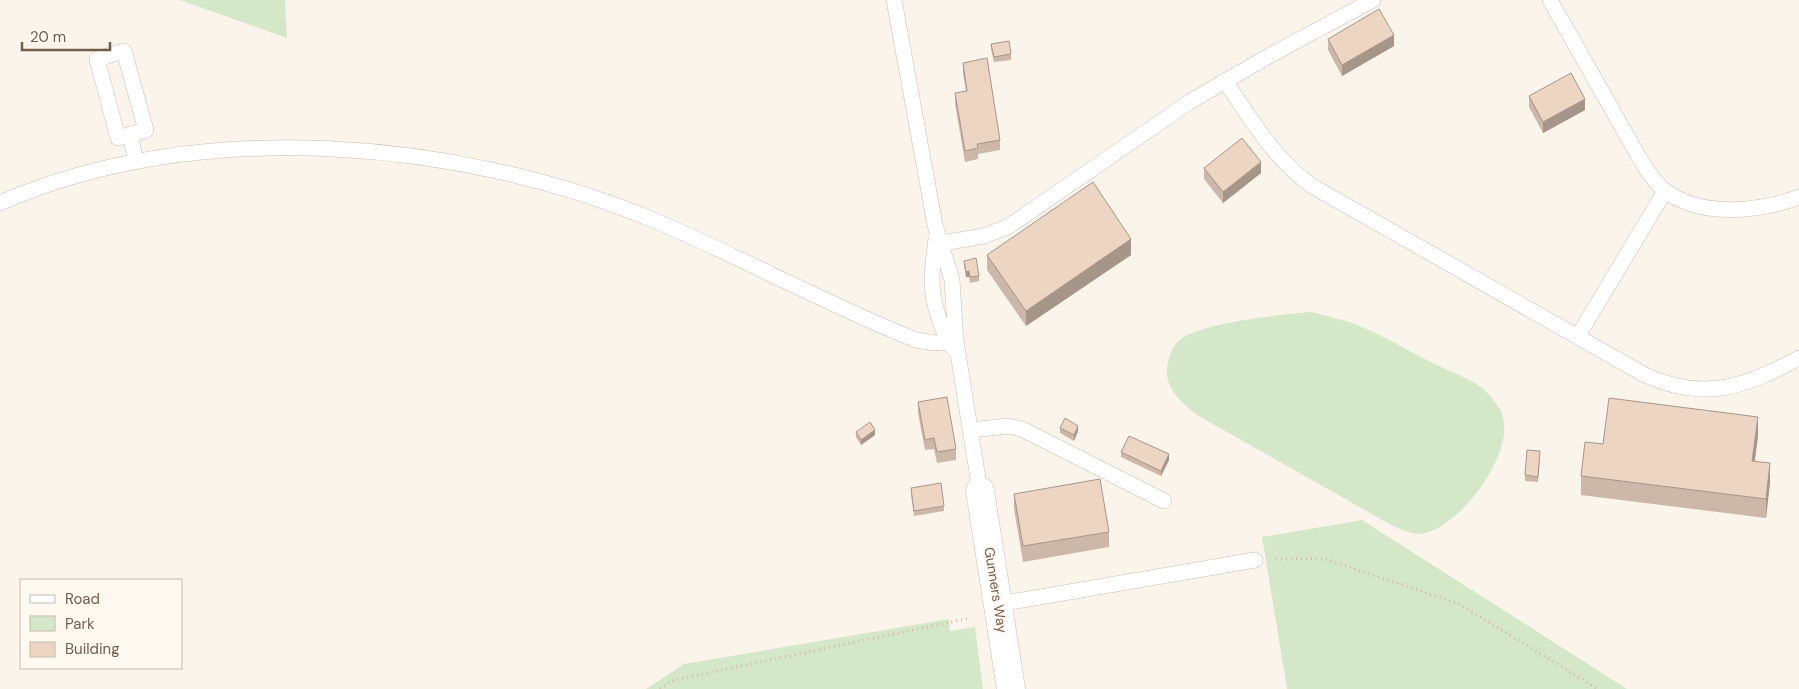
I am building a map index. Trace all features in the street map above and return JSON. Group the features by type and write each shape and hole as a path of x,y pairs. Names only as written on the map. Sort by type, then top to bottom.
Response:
{"street":[{"name":"Gunners Way","path":"980,491 1011,689"}],"lane":[{"path":"894,0 938,244 952,280 953,342 960,363 980,491"},
{"path":"938,244 979,238 1009,226 1225,81 1373,0"},
{"path":"1550,0 1649,175 1665,191 1686,201 1724,210 1765,206 1799,197"},
{"path":"124,51 146,130 130,134 118,138 97,59 124,51"},
{"path":"1225,81 1262,137 1302,180 1645,375 1685,388 1726,387 1748,383 1799,358"},
{"path":"130,134 136,162"},
{"path":"0,203 65,179 136,162 210,152 290,148 384,153 459,163 551,185 633,213 909,338 927,342 953,342"},
{"path":"1578,336 1665,191"},
{"path":"971,430 1008,426 1022,429 1164,501"},
{"path":"998,604 1256,560"}],"path":[{"path":"1256,560 1325,559 1459,604 1598,689"},
{"path":"660,689 674,680 970,619 998,604"}],"green space":[{"path":"180,0 285,0 287,38"},
{"path":"1311,312 1365,328 1471,381 1481,387 1500,409 1503,417 1504,433 1493,468 1469,502 1440,527 1418,534 1393,526 1197,415 1181,401 1172,389 1167,376 1169,358 1173,347 1178,341 1188,335 1221,324 1242,320"},
{"path":"1362,520 1627,689 1287,689 1262,537"},
{"path":"949,619 950,631 975,627 983,689 646,689 684,664"}],"building":[{"path":"1379,9 1394,35 1342,65 1328,39"},
{"path":"1009,41 1011,54 994,57 991,44"},
{"path":"987,58 1000,140 977,144 978,148 965,151 955,93 967,91 963,63"},
{"path":"1571,73 1585,99 1543,122 1529,96"},
{"path":"1242,138 1261,162 1223,192 1204,168"},
{"path":"1093,182 1131,239 1026,311 987,255"},
{"path":"976,258 979,276 970,277 969,271 966,272 964,261"},
{"path":"947,397 956,449 937,452 934,438 925,440 918,402"},
{"path":"1609,398 1758,417 1752,461 1770,463 1766,499 1581,476 1585,442 1603,444"},
{"path":"1065,418 1078,426 1074,435 1060,428"},
{"path":"870,422 875,430 861,440 856,432"},
{"path":"1129,436 1169,454 1161,471 1121,452"},
{"path":"1527,450 1540,451 1538,477 1525,475"},
{"path":"1100,479 1109,532 1023,546 1014,494"},
{"path":"941,483 944,506 914,511 911,488"}]}
